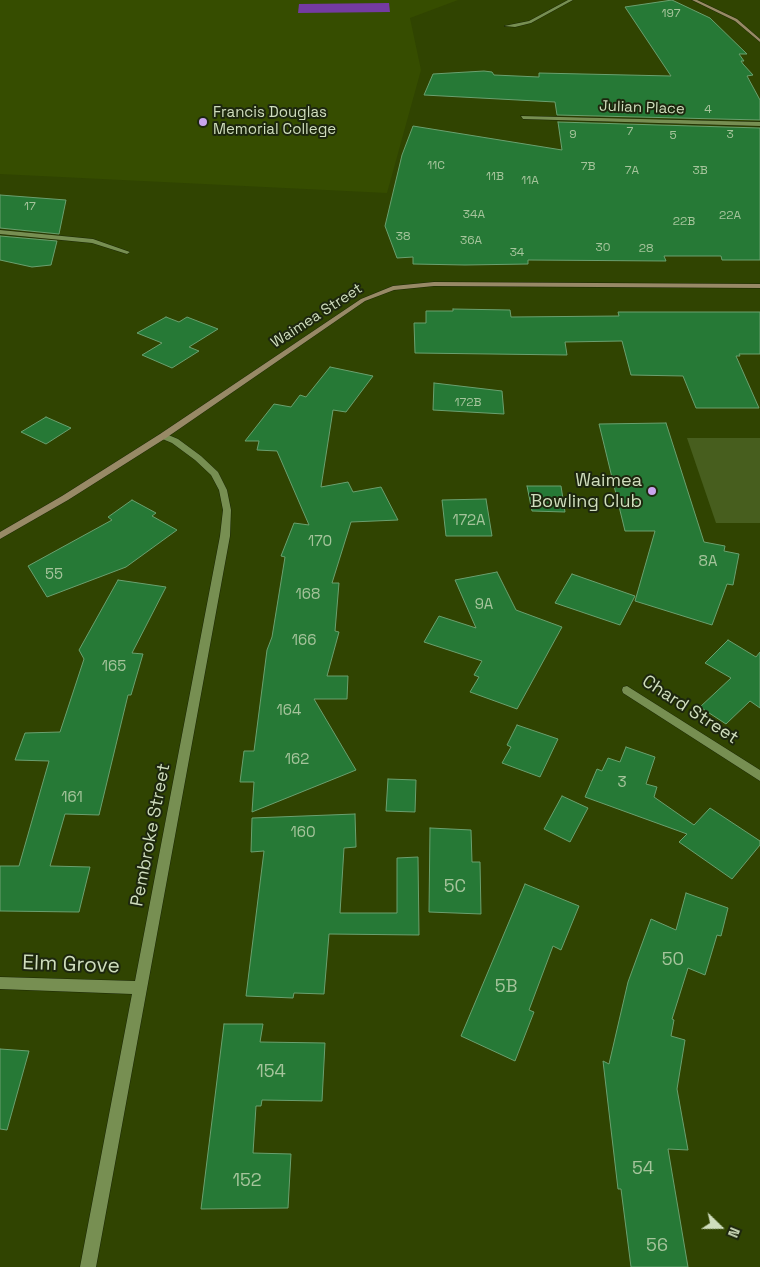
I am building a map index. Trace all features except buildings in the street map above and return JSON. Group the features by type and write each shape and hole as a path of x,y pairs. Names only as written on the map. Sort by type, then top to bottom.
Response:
{"main road":[{"path":"694,0 736,20 760,41"},
{"name":"Waimea Street","path":"0,536 65,498 163,436 363,300 393,288 410,285 443,284 760,286"}],"street":[{"path":"506,26 530,22 570,0"},
{"name":"Julian Place","path":"522,117 760,124"},
{"path":"0,232 93,241 127,252"},
{"name":"Pembroke Street","path":"88,1267 225,536 227,510 223,490 214,474 183,446 163,436"},
{"name":"Chard Street","path":"627,690 760,776"},
{"name":"Elm Grove","path":"0,983 140,988"}],"shaded area":[{"name":"Francis Douglas Memorial College","path":"0,0 458,0 410,18 421,70 387,193 0,174"},
{"path":"389,3 390,12 298,13 299,4"},
{"path":"687,438 760,438 760,523 716,523"}],"place":[{"name":"Francis Douglas Memorial College","path":"203,122"},
{"name":"Waimea Bowling Club","path":"652,491"}]}
